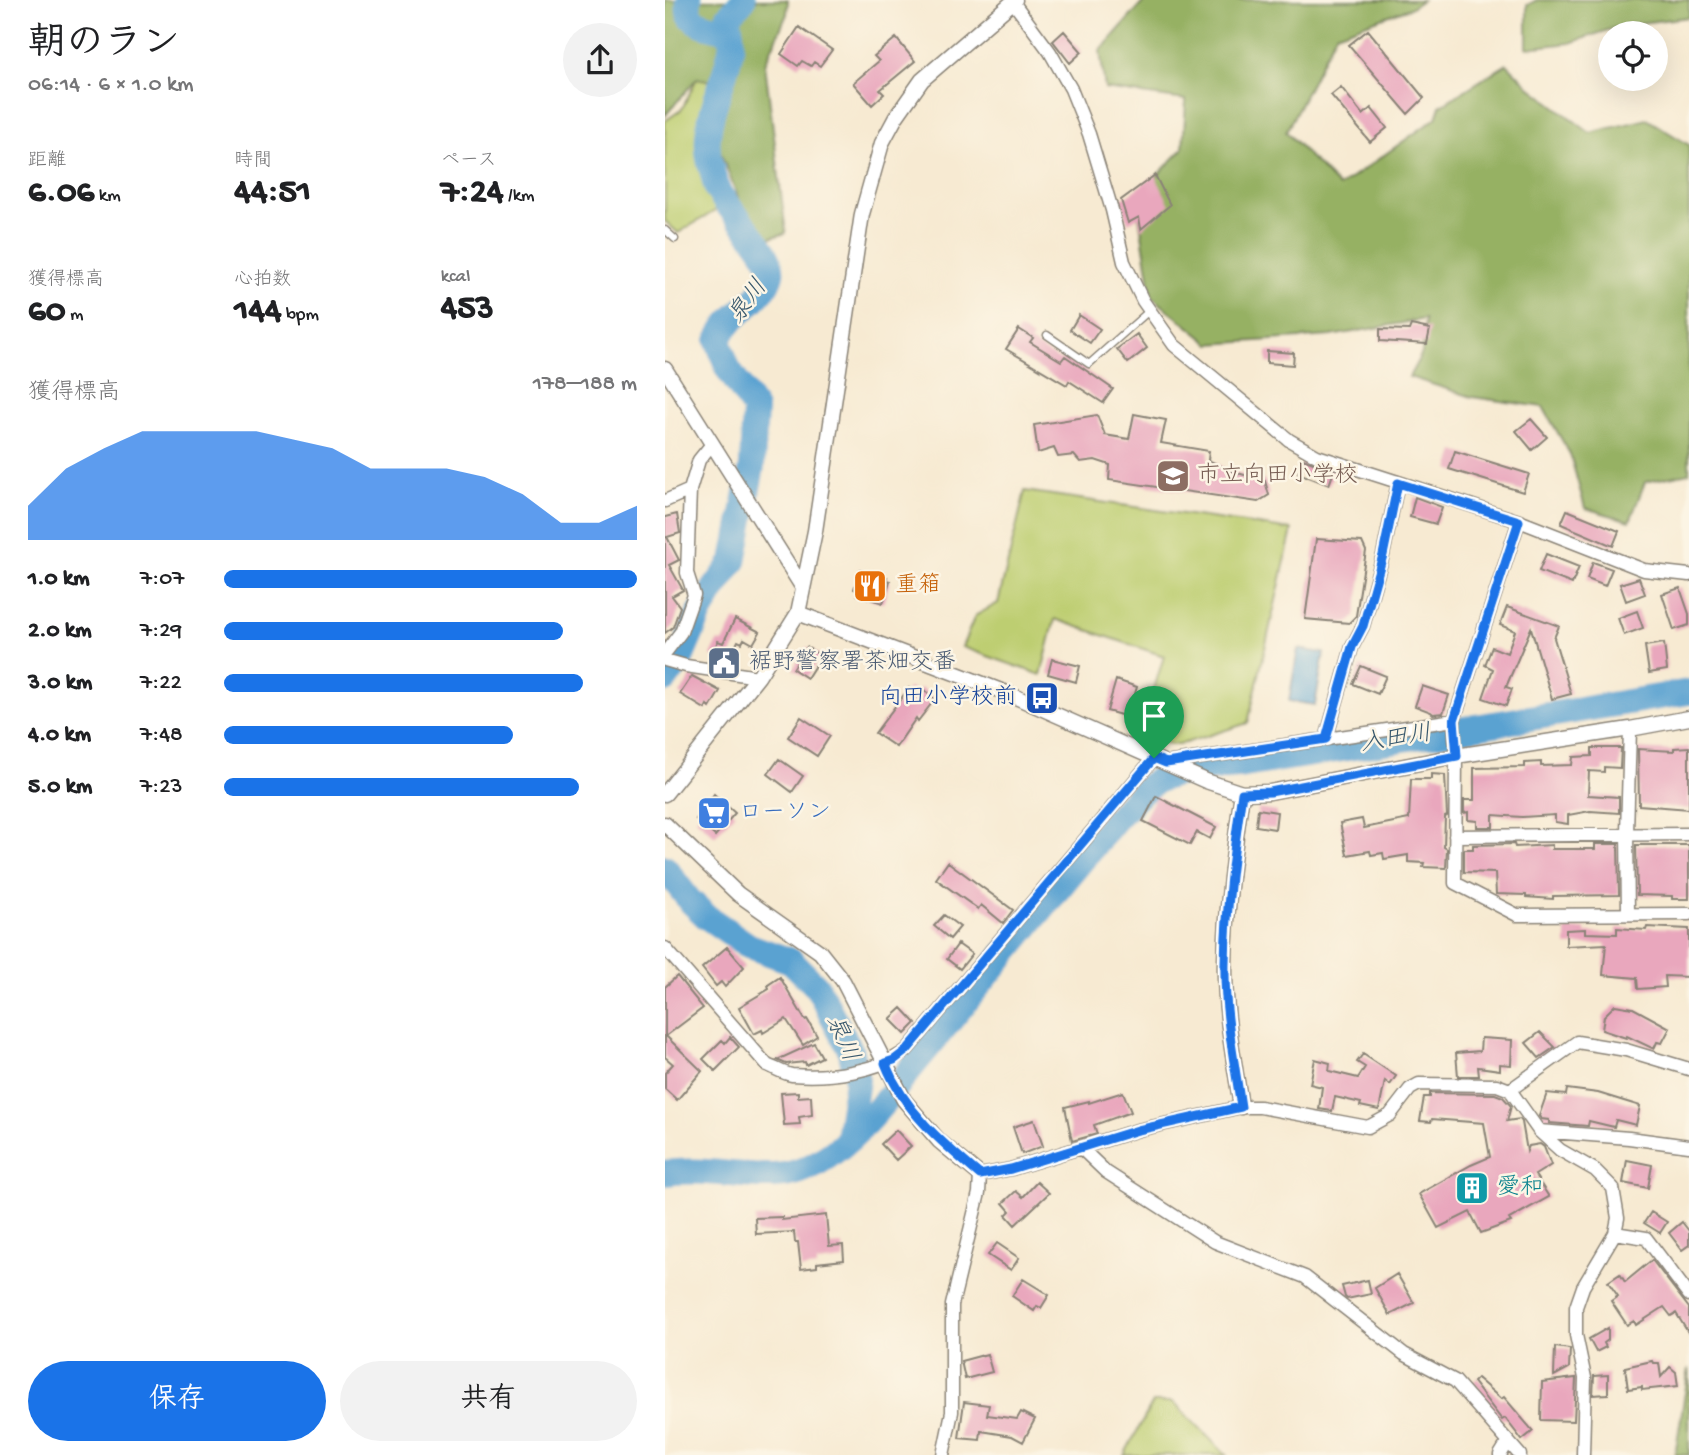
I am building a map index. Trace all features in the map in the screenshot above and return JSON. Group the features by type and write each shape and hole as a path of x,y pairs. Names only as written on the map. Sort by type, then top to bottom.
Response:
{"street":[{"path":"665,794 758,677 798,613 815,531 862,214 882,143 896,117 922,80 1013,1 1050,52 1071,89 1089,134 1112,210 1124,262 1150,310 1174,345 1289,440 1317,456 1519,521 1644,569 1689,575"},
{"path":"665,369 803,588"},
{"path":"712,444 699,460 690,490 687,573 694,595 681,632 666,658 686,666 758,677"},
{"path":"1326,739 1352,647 1363,626 1383,555 1398,483"},
{"path":"665,501 690,490"},
{"path":"1519,521 1454,723 1454,883 1517,915 1689,914"},
{"path":"798,613 1009,694 1206,781 1242,793 1270,792 1456,750 1630,729 1689,718"},
{"path":"888,1070 1160,760 1454,723"},
{"path":"1628,913 1630,729"},
{"path":"1241,1107 1228,1022 1224,965 1228,892 1242,793"},
{"path":"665,824 738,894 820,953 843,981 904,1100 939,1141 980,1175"},
{"path":"1455,836 1689,834"},
{"path":"665,948 767,1065 790,1075 888,1070"},
{"path":"1510,1090 1577,1042 1626,1050 1689,1069"},
{"path":"980,1175 1011,1169 1138,1130 1241,1107 1260,1107 1368,1127 1390,1115 1410,1089 1419,1084 1497,1085 1510,1090 1539,1131 1560,1150 1595,1170 1613,1188 1618,1218 1615,1233 1583,1287 1576,1307 1576,1335 1585,1378 1583,1455"},
{"path":"1539,1131 1689,1146"},
{"path":"1081,1148 1106,1172 1215,1242 1304,1277 1404,1354 1455,1381 1520,1455"},
{"path":"943,1455 952,1412 952,1305 979,1194 980,1175"},
{"path":"1615,1233 1646,1238 1689,1295"},
{"path":"1500,1455 1509,1442"}],"lane":[{"path":"665,230 675,239"},
{"path":"1047,335 1089,364 1150,310"}],"green space":[{"path":"665,0 788,0 787,14 765,64 786,233 756,242 716,142 726,84 697,78 665,116"},
{"path":"1145,0 1422,0 1410,8 1336,34 1286,132 1339,187 1436,118 1440,106 1507,64 1530,87 1590,133 1647,119 1689,145 1689,473 1645,482 1630,521 1585,508 1570,454 1543,407 1472,397 1409,377 1422,353 1425,319 1331,336 1210,344 1152,297 1136,197 1183,149 1186,100 1105,89 1100,51"},
{"path":"1537,0 1689,0 1689,17 1656,21 1598,21 1598,33 1570,43 1527,48 1527,5"},
{"path":"697,78 709,78 697,149 705,183 720,208 678,233 665,221 665,121 682,109"},
{"path":"1025,491 1292,530 1248,723 1185,743 1170,745 1141,732 1164,656 1055,619 1041,675 962,647 975,616 998,603"},
{"path":"1689,1368 1689,1455 1675,1455"},
{"path":"1153,1402 1173,1402 1226,1455 1124,1455"}],"water":[{"path":"1298,649 1324,653 1315,705 1289,701"}],"building":[{"path":"799,27 832,50 820,66 814,62 811,66 802,61 798,66 781,54"},
{"path":"1368,30 1424,98 1408,114 1349,45"},
{"path":"1064,31 1082,52 1070,63 1053,41"},
{"path":"896,38 915,61 880,90 884,94 872,105 853,83 879,61 874,56"},
{"path":"1341,87 1363,115 1371,108 1387,128 1370,142 1331,95"},
{"path":"1155,175 1170,205 1141,229 1139,217 1128,223 1121,200"},
{"path":"1079,315 1100,329 1090,343 1070,330"},
{"path":"1411,325 1430,329 1427,344 1380,341 1380,329 1409,330"},
{"path":"1019,329 1033,338 1030,342 1061,361 1065,356 1113,389 1103,403 1069,381 1067,385 1006,349"},
{"path":"1137,334 1147,348 1128,363 1117,349"},
{"path":"1267,351 1294,353 1293,365 1267,363"},
{"path":"1134,414 1166,420 1161,443 1209,451 1208,460 1231,471 1265,481 1269,495 1258,502 1109,480 1110,465 1095,460 1080,462 1074,455 1058,457 1054,448 1038,453 1034,425 1097,415 1105,435 1129,439"},
{"path":"1531,419 1547,437 1532,450 1516,431"},
{"path":"1455,451 1529,474 1523,492 1449,469"},
{"path":"1303,459 1334,471 1329,485 1298,473"},
{"path":"1415,497 1442,507 1436,524 1410,517"},
{"path":"1567,510 1619,531 1613,546 1561,524"},
{"path":"677,514 680,533 667,537 679,560 669,565 683,590 672,596 680,607 673,627 665,633 665,517"},
{"path":"1316,539 1362,542 1366,551 1356,616 1349,623 1305,619"},
{"path":"1546,554 1579,567 1572,584 1539,571"},
{"path":"1593,562 1612,569 1605,586 1587,579"},
{"path":"860,570 887,577 886,580 890,581 883,603 857,595 858,591 854,589"},
{"path":"1639,578 1645,594 1626,601 1620,584"},
{"path":"1680,588 1689,614 1689,625 1674,630 1662,594"},
{"path":"1507,607 1559,626 1554,638 1571,694 1552,699 1531,628 1506,687 1512,689 1506,706 1483,698 1493,669 1485,665 1492,647 1507,653 1515,631 1500,625"},
{"path":"1637,611 1643,628 1624,635 1618,618"},
{"path":"735,619 760,632 753,644 744,639 742,643 738,641 727,663 711,656 718,641 723,643"},
{"path":"1664,643 1667,670 1649,673 1645,646"},
{"path":"807,647 821,656 807,678 793,669"},
{"path":"1052,659 1080,666 1076,682 1048,674"},
{"path":"1361,666 1386,676 1378,694 1353,684"},
{"path":"692,676 720,691 710,708 707,705 705,709 680,694"},
{"path":"1116,680 1137,687 1128,717 1107,711"},
{"path":"1422,686 1449,695 1443,713 1433,714 1415,706"},
{"path":"909,688 916,694 921,688 935,699 918,721 916,718 896,747 875,733"},
{"path":"801,717 830,736 817,756 788,737"},
{"path":"1689,747 1689,809 1639,805 1638,749 1674,751 1674,748"},
{"path":"1592,748 1621,748 1620,768 1604,767 1604,772 1589,771 1588,795 1619,797 1619,813 1590,811 1568,815 1568,824 1555,822 1555,815 1493,815 1493,827 1477,827 1477,821 1468,820 1468,812 1464,813 1464,800 1474,800 1474,768 1525,767 1525,763 1541,762 1541,766 1572,765 1573,757 1592,756"},
{"path":"779,759 803,776 792,792 768,774"},
{"path":"1431,774 1445,775 1446,868 1423,867 1424,863 1408,862 1408,855 1384,859 1383,853 1371,855 1370,851 1347,855 1340,823 1362,819 1364,828 1409,819 1411,779 1431,779"},
{"path":"714,794 735,813 715,836 696,819"},
{"path":"1156,796 1216,827 1210,839 1197,832 1190,845 1143,821"},
{"path":"1258,809 1277,812 1275,829 1256,826"},
{"path":"1514,844 1515,847 1552,845 1552,849 1595,849 1595,844 1618,844 1619,895 1553,896 1553,899 1496,894 1495,873 1464,872 1464,849 1473,849 1473,845"},
{"path":"1636,845 1689,845 1689,899 1637,895"},
{"path":"948,862 1013,910 1003,923 981,905 978,909 936,879"},
{"path":"944,915 960,927 950,939 934,926"},
{"path":"1647,927 1689,929 1689,977 1665,976 1666,987 1638,989 1637,978 1603,975 1606,944 1566,946 1566,930 1585,929 1585,933 1617,934 1617,928 1646,930"},
{"path":"958,944 972,954 960,969 947,959"},
{"path":"727,947 744,967 725,987 721,982 716,986 702,968"},
{"path":"677,976 703,1008 666,1036 702,1071 677,1100 665,1089 665,1073 673,1064 665,1057 665,987"},
{"path":"780,977 817,1036 803,1045 786,1019 763,1033 762,1030 754,1034 739,1007 769,989 768,985"},
{"path":"1615,1005 1633,1008 1670,1028 1662,1043 1657,1042 1654,1049 1627,1036 1626,1038 1602,1030 1604,1016"},
{"path":"902,1008 916,1023 905,1034 890,1019"},
{"path":"1540,1032 1555,1047 1539,1058 1526,1043"},
{"path":"730,1037 739,1047 715,1071 703,1059 722,1040 725,1043"},
{"path":"1481,1038 1512,1040 1511,1065 1500,1064 1500,1070 1478,1067 1479,1076 1458,1076 1456,1053 1480,1051"},
{"path":"814,1043 822,1057 806,1065 805,1062 786,1064 777,1060"},
{"path":"1363,1054 1396,1076 1390,1085 1385,1081 1379,1110 1335,1097 1332,1111 1319,1109 1322,1087 1310,1084 1315,1059 1330,1063 1329,1071 1358,1078 1365,1067 1357,1062"},
{"path":"1567,1089 1598,1093 1640,1106 1636,1125 1616,1120 1614,1127 1589,1121 1588,1126 1549,1123 1549,1120 1541,1119 1539,1116 1547,1093 1566,1095"},
{"path":"798,1092 798,1097 811,1096 812,1115 799,1117 800,1124 784,1125 781,1093"},
{"path":"1123,1092 1131,1112 1094,1125 1097,1134 1072,1141 1065,1107 1089,1103"},
{"path":"1430,1093 1495,1094 1503,1097 1511,1106 1507,1121 1520,1119 1522,1122 1527,1151 1529,1146 1540,1144 1544,1147 1551,1165 1535,1175 1549,1197 1509,1219 1511,1222 1481,1233 1470,1212 1438,1228 1419,1194 1490,1157 1484,1123 1432,1119 1431,1122 1420,1121 1424,1097 1430,1097"},
{"path":"1034,1120 1043,1146 1022,1154 1013,1127"},
{"path":"896,1130 911,1146 896,1160 881,1144"},
{"path":"1627,1160 1652,1165 1648,1188 1623,1183"},
{"path":"1037,1182 1049,1193 1015,1225 1006,1215 1010,1211 1003,1203 1016,1191 1023,1197"},
{"path":"1651,1212 1667,1222 1660,1233 1644,1223"},
{"path":"826,1215 829,1246 843,1245 844,1260 817,1263 817,1267 801,1269 794,1232 756,1234 755,1218 782,1217 782,1220"},
{"path":"1682,1222 1689,1231 1689,1245 1682,1250 1669,1233"},
{"path":"997,1243 1019,1258 1011,1270 988,1255"},
{"path":"1652,1260 1689,1308 1689,1334 1676,1313 1671,1316 1664,1307 1636,1325 1634,1321 1627,1325 1611,1301 1618,1296 1608,1282 1620,1274 1625,1282"},
{"path":"1397,1274 1414,1303 1390,1315 1375,1288"},
{"path":"1023,1279 1049,1295 1041,1308 1037,1306 1034,1311 1012,1296"},
{"path":"1368,1280 1371,1294 1347,1299 1345,1297 1342,1286"},
{"path":"1608,1328 1608,1340 1604,1343 1606,1347 1596,1352 1589,1339"},
{"path":"1555,1347 1570,1349 1569,1368 1554,1376"},
{"path":"987,1354 992,1372 965,1379 961,1361"},
{"path":"1652,1361 1659,1363 1661,1377 1670,1367 1676,1372 1678,1386 1628,1389 1625,1367"},
{"path":"1608,1375 1608,1394 1593,1395 1594,1376"},
{"path":"1477,1378 1501,1399 1504,1397 1533,1431 1522,1440 1505,1418 1502,1420 1473,1382"},
{"path":"1576,1378 1574,1421 1541,1420 1542,1382"},
{"path":"964,1402 989,1405 987,1415 1017,1419 1021,1412 1035,1419 1023,1442 1012,1436 981,1431 980,1440 959,1438"}],"waterway":[{"path":"689,0 689,9 695,21 731,33"},
{"name":"泉川","path":"665,680 681,658 700,613 734,561 752,466 755,409 728,369 718,341 731,321 764,288 771,274 771,265 759,244 717,189 708,149 710,120 731,49 728,17 743,0"},
{"name":"入田川","path":"665,1173 692,1171 774,1176 794,1173 813,1165 850,1139 882,1105 1119,815 1144,790 1161,779 1189,771 1238,766 1689,692"},
{"name":"泉川","path":"665,868 689,900 707,917 749,946 791,961 817,987 850,1049 857,1080 848,1139"}],"place":[{"name":"市立向田小学校","path":"1173,476"},
{"name":"重箱","path":"870,586"},
{"name":"裾野警察署茶畑交番","path":"724,663"},
{"name":"向田小学校前","path":"1042,698"},
{"name":"ローソン","path":"714,813"},
{"name":"愛和","path":"1472,1188"}],"route":[{"path":"1398,483 1519,521 1454,720 1457,756 1270,792 1242,793 1228,892 1224,965 1228,1022 1241,1107 1138,1130 1011,1169 980,1175 939,1141 904,1100 885,1063 907,1050 1154,758 1166,763 1326,739 1342,691 1352,647 1363,626 1383,555 1398,483"}]}
